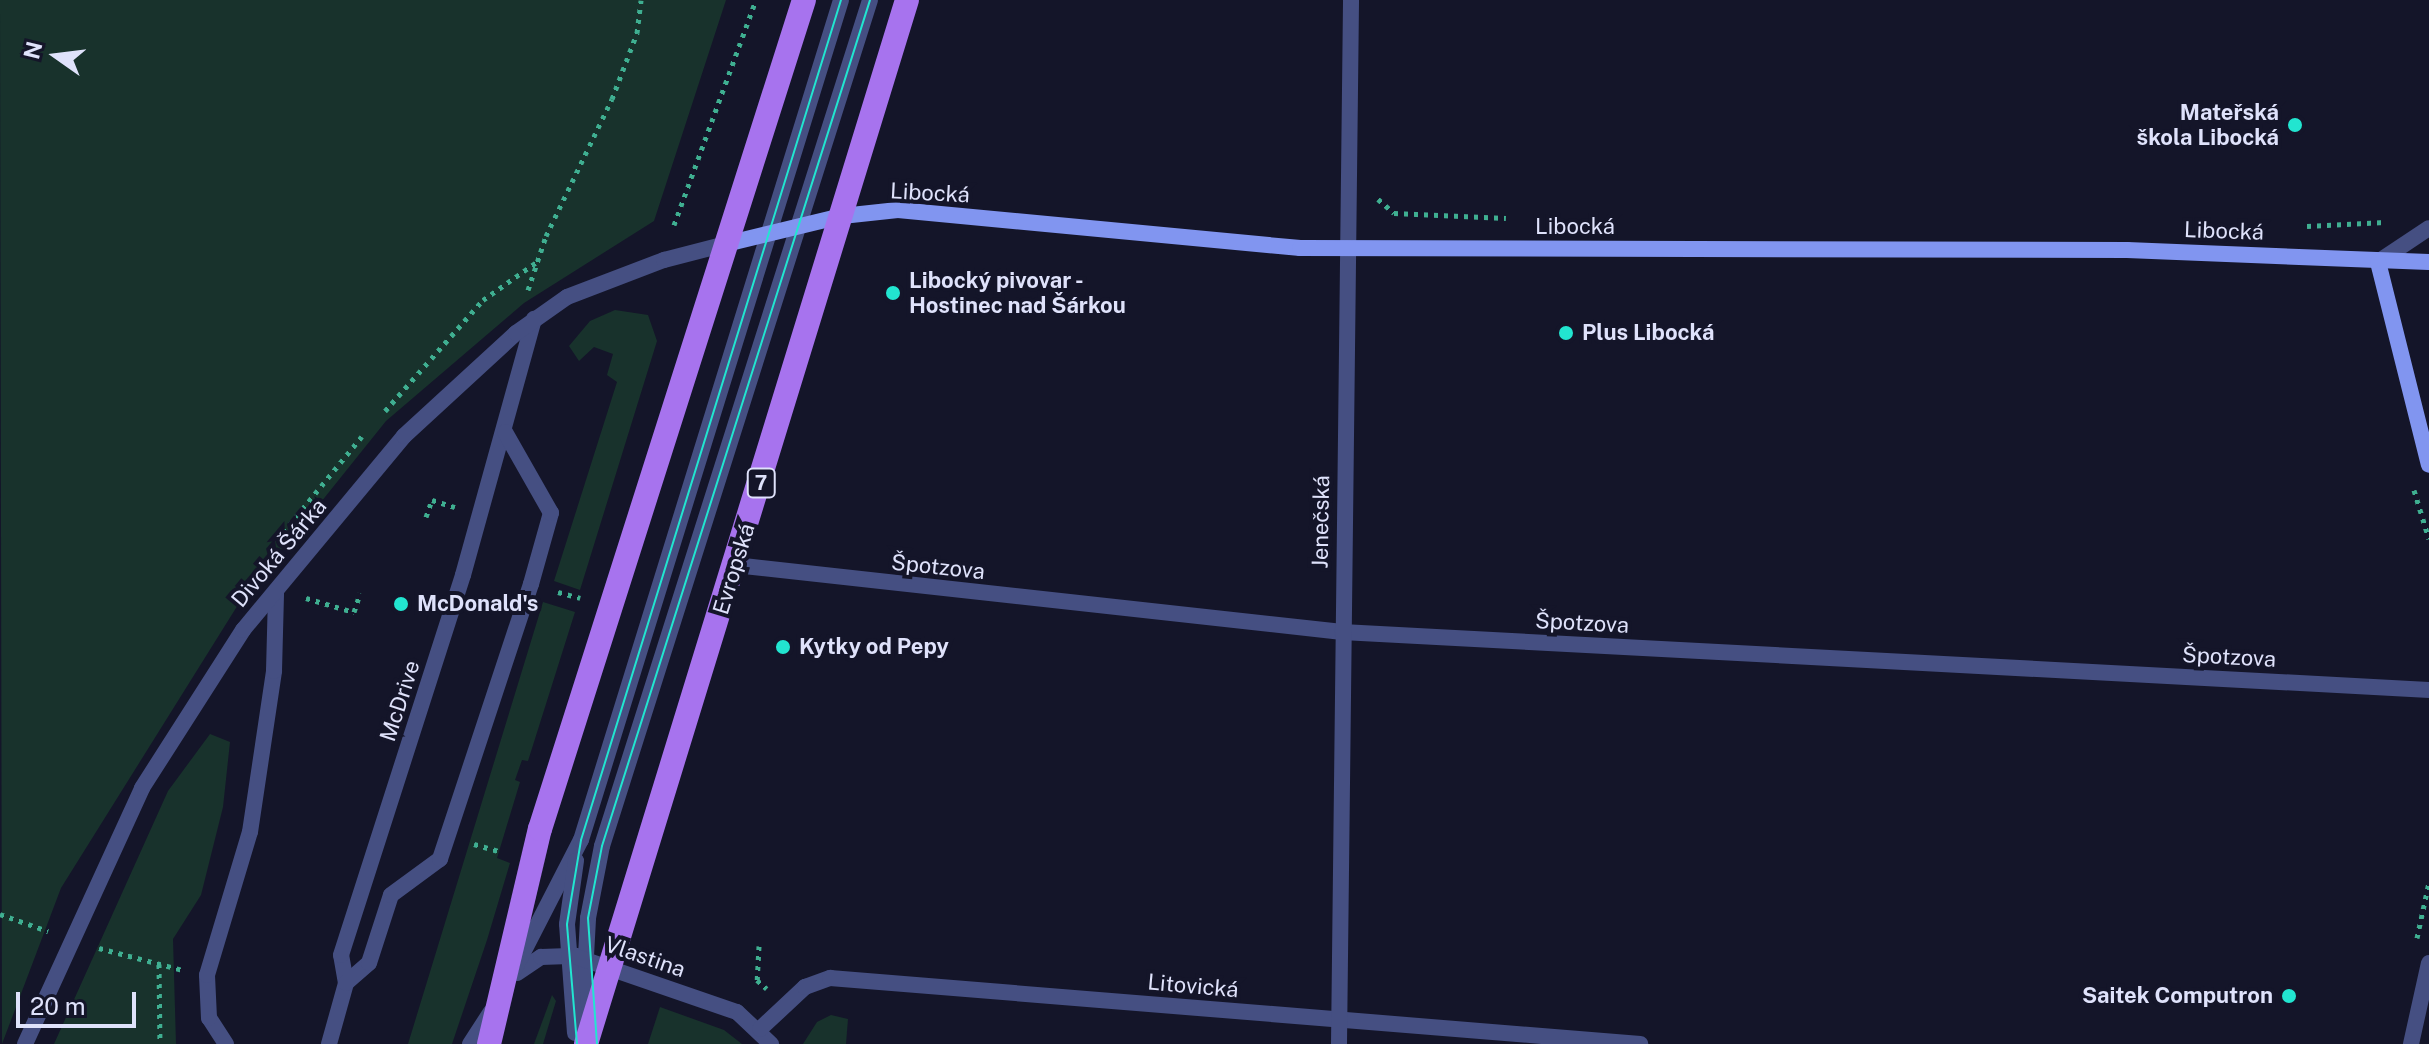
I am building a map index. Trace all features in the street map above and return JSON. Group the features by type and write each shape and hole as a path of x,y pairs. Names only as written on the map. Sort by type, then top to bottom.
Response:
{"main road":[{"path":"489,1044 540,829 804,0"},
{"name":"Evropská","path":"581,1044 593,1018 585,960 735,565 907,0"}],"street":[{"path":"585,960 569,904 581,840 841,0"},
{"path":"581,1044 590,898 602,846 870,0"},
{"name":"Jenečská","path":"1339,1044 1351,0"},
{"name":"Libocká","path":"726,244 842,216 913,210 1300,248 2127,250 2429,262"},
{"path":"2429,228 2378,262 2429,465"},
{"name":"Divoká Šárka","path":"25,1044 142,788 243,630 404,436 534,319 594,285 726,244"},
{"name":"McDrive","path":"346,983 341,955 505,432 534,319"},
{"path":"329,1044 346,983 369,963 391,895 440,859 551,513 505,432"},
{"name":"Špotzova","path":"735,565 1342,632 2429,690"},
{"path":"226,1044 209,1018 207,975 250,832 274,671 276,592"},
{"path":"470,1044 504,991 581,840"},
{"path":"504,991 529,963 585,960"},
{"name":"Vlastina","path":"585,960 737,1012 760,1029 771,1044"},
{"path":"2411,1044 2429,963"},
{"name":"Litovická","path":"760,1029 805,987 830,978 1640,1044"},
{"path":"593,1018 597,1044"}],"path":[{"path":"524,303 546,236 612,99 637,33 641,0"},
{"path":"674,225 756,0"},
{"path":"1394,213 1494,214"},
{"path":"426,517 432,500 469,511"},
{"path":"552,590 588,601"},
{"path":"297,595 354,612 360,593"},
{"path":"447,837 511,854"},
{"path":"0,914 75,940"},
{"path":"94,947 185,970"},
{"path":"159,964 160,1044"}],"green space":[{"path":"0,0 726,0 654,221 524,303 386,421 236,608 61,888 2,1044"},
{"path":"615,310 648,315 657,341 580,590 554,581 617,382 607,375 613,354 594,347 579,361 569,346 590,321"},
{"path":"543,602 575,612 528,761 522,760 515,780 520,782 497,858 510,863 487,940 452,1044 408,1044"},
{"path":"210,734 230,742 223,807 201,895 173,939 176,1044 54,1044 168,791"},
{"path":"552,995 556,1001 543,1044 534,1044"},
{"path":"660,1007 724,1030 742,1044 648,1044"},
{"path":"831,1015 848,1019 846,1044 803,1044 817,1022"}],"tram line":[{"path":"577,1044 567,924 581,840 841,0"},
{"path":"597,1044 588,918 602,846 870,0"}],"place":[{"name":"Mateřská škola Libocká","path":"2295,125"},
{"name":"Libocký pivovar - Hostinec nad Šárkou","path":"893,293"},
{"name":"Plus Libocká","path":"1566,333"},
{"name":"McDonald's","path":"401,604"},
{"name":"Kytky od Pepy","path":"783,647"},
{"name":"Saitek Computron","path":"2289,996"}]}
